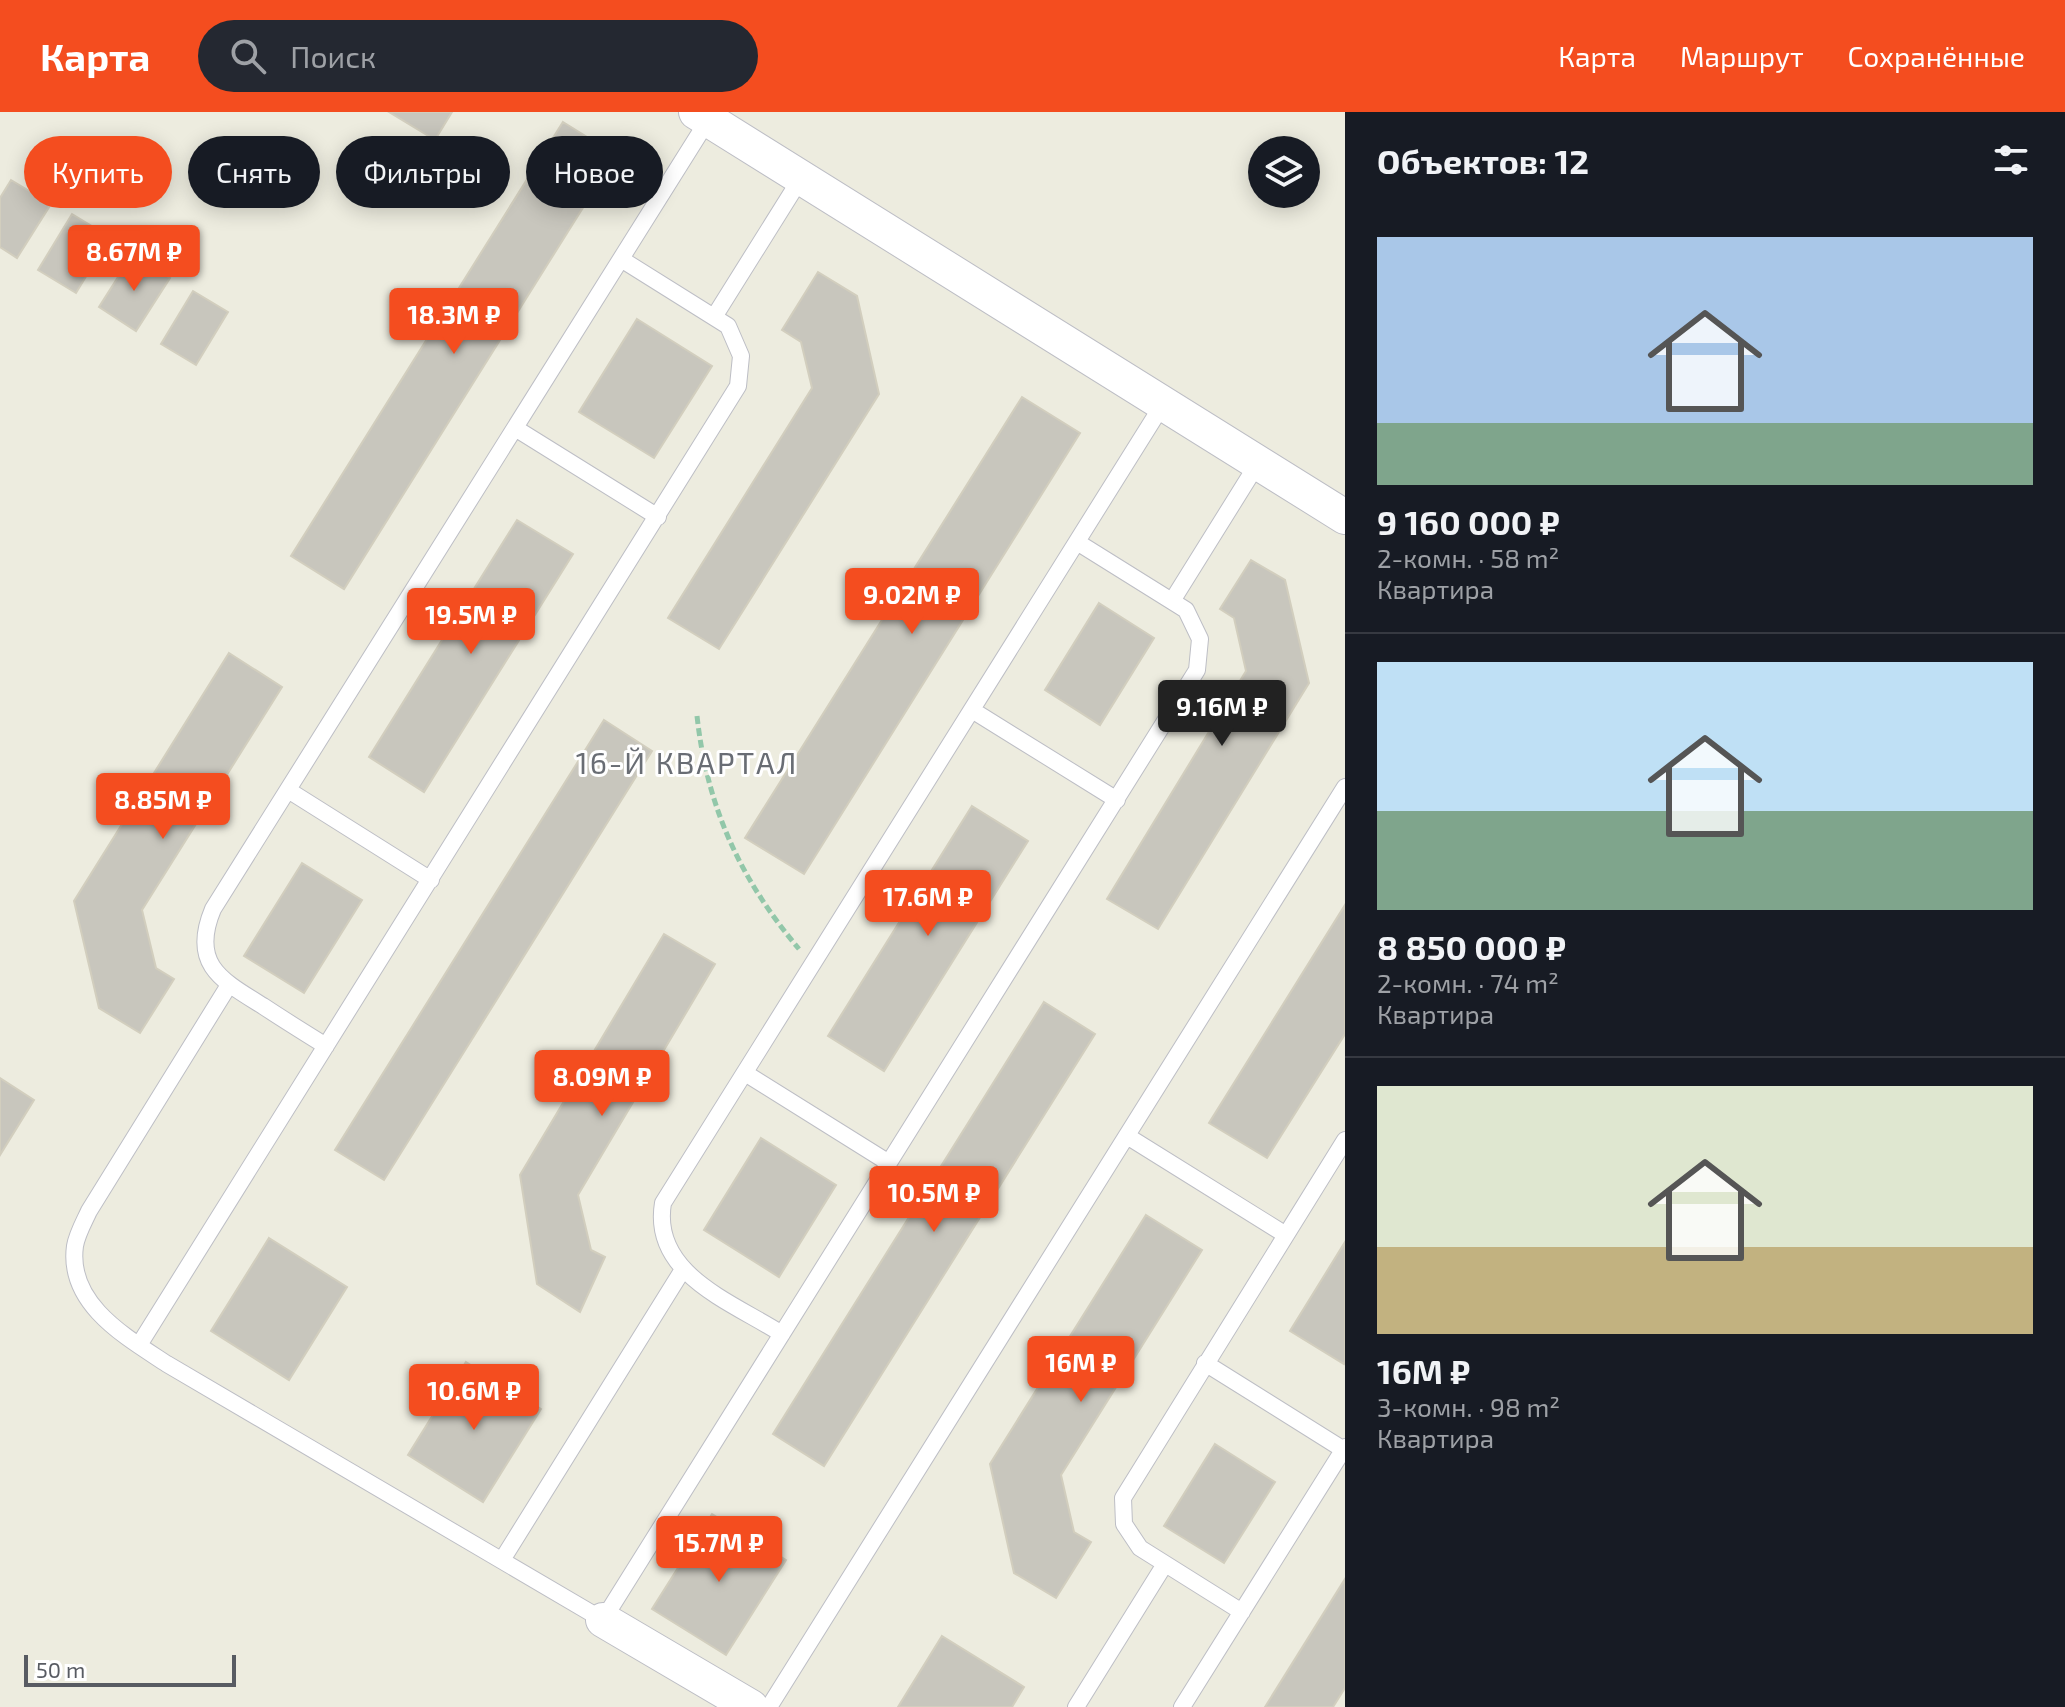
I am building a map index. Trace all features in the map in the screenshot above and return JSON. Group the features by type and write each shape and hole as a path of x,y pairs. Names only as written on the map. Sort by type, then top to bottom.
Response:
{"street":[{"path":"702,116 1345,517"},
{"path":"603,1620 751,1707"}],"lane":[{"path":"326,1046 221,980 209,961 206,927 213,909 621,259 702,116"},
{"path":"714,317 801,178"},
{"path":"139,1345 738,386 742,373 739,345 728,326 621,259"},
{"path":"782,1334 682,1271 666,1244 663,1203 1163,404"},
{"path":"515,428 658,517"},
{"path":"1172,601 1258,463"},
{"path":"229,985 89,1211 76,1243 74,1260 82,1291 92,1307 139,1345 603,1620 1197,670 1200,656 1197,629 1186,610 1077,542"},
{"path":"972,710 1117,800"},
{"path":"769,1707 1345,787"},
{"path":"288,790 431,880"},
{"path":"745,1073 889,1163"},
{"path":"1127,1136 1286,1235"},
{"path":"1242,1612 1140,1548 1128,1535 1121,1511 1123,1498 1345,1140"},
{"path":"502,1560 682,1271"},
{"path":"1182,1707 1344,1448 1205,1363"},
{"path":"1076,1707 1165,1564"}],"path":[{"path":"697,716 702,760 713,804 735,859 760,901 812,965"}],"building":[{"path":"389,112 452,112 437,136 428,136"},
{"path":"563,122 585,136 554,136"},
{"path":"11,180 24,188 24,208 48,208 17,258 0,247 0,198"},
{"path":"526,181 526,208 583,208 344,589 291,556"},
{"path":"72,214 110,237 76,293 38,270"},
{"path":"132,255 170,278 136,331 99,307"},
{"path":"818,272 857,296 879,394 719,649 668,618 812,388 801,342 782,330"},
{"path":"193,291 228,312 196,365 161,344"},
{"path":"637,319 712,366 654,458 579,412"},
{"path":"1022,397 1080,433 804,874 745,838"},
{"path":"517,520 573,554 424,792 369,757"},
{"path":"1251,560 1285,580 1309,683 1158,929 1107,899 1246,671 1234,618 1220,609"},
{"path":"1099,603 1154,638 1100,725 1045,690"},
{"path":"229,653 282,687 142,910 156,968 174,979 140,1033 99,1008 74,901"},
{"path":"604,720 652,751 384,1180 335,1150"},
{"path":"972,806 1028,841 884,1071 828,1036"},
{"path":"302,863 362,900 304,993 244,956"},
{"path":"1345,905 1345,1034 1267,1158 1209,1123"},
{"path":"664,934 715,964 578,1195 591,1250 605,1257 580,1312 537,1284 520,1175"},
{"path":"1044,1002 1095,1034 824,1466 773,1434"},
{"path":"0,1078 34,1100 0,1155"},
{"path":"761,1138 836,1185 779,1277 704,1230"},
{"path":"1146,1215 1202,1250 1061,1475 1074,1532 1091,1542 1056,1598 1014,1573 990,1464"},
{"path":"269,1238 347,1287 289,1380 211,1331"},
{"path":"1345,1242 1345,1362 1344,1364 1290,1331"},
{"path":"466,1362 541,1409 483,1502 408,1455"},
{"path":"1215,1444 1275,1482 1224,1563 1164,1526"},
{"path":"712,1514 786,1560 726,1655 652,1609"},
{"path":"1345,1579 1345,1688 1333,1707 1265,1707"},
{"path":"942,1636 1024,1687 1012,1707 898,1707"}],"district":[{"name":"16-Й КВАРТАЛ","path":"687,764"}]}
